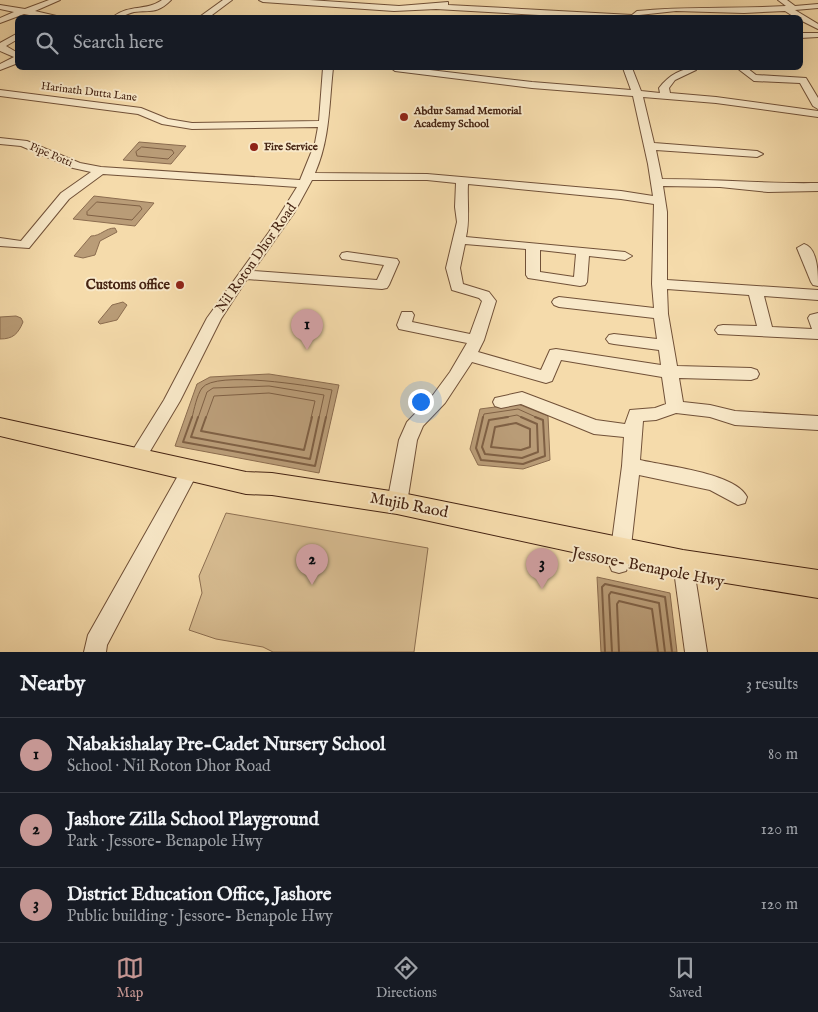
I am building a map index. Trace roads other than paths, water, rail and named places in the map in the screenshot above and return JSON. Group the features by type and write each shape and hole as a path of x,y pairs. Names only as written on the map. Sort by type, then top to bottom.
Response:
{"highway":[{"name":"Mujib Raod","path":"0,427 246,483 272,484 397,503 449,521"},
{"name":"Jessore- Benapole Hwy","path":"246,483 267,493 449,521 818,596"},
{"path":"684,570 818,584"}],"street":[{"path":"0,21 56,0"},
{"path":"121,15 131,10 155,9 167,0"},
{"path":"206,15 228,0"},
{"path":"263,0 402,9"},
{"path":"436,7 453,0"},
{"path":"782,0 800,15"},
{"path":"635,15 637,12 676,9 744,11 818,6"},
{"path":"0,7 46,15"},
{"path":"379,15 385,11 436,7 502,14 538,15"},
{"path":"803,17 818,27"},
{"path":"803,36 818,35"},
{"path":"15,38 2,45 2,49 15,56"},
{"path":"0,67 15,59"},
{"path":"328,70 320,142 306,180 427,177 621,195 659,201"},
{"path":"433,70 500,75 818,114"},
{"path":"629,70 637,93 650,146 659,201 661,314 675,407"},
{"path":"665,96 664,88 672,78 690,70"},
{"path":"744,70 754,78 803,80 818,108 794,110"},
{"name":"Harinath Dutta Lane","path":"0,93 141,111 149,116 179,125 201,127 322,124"},
{"name":"Pipe Potti","path":"0,141 23,143 77,166 101,170"},
{"path":"650,146 757,154"},
{"path":"0,242 24,245 65,196 101,170"},
{"name":"Nil Roton Dhor Road","path":"101,170 306,180 292,210 215,316 194,353 175,394 137,458"},
{"path":"397,503 408,440 416,422 439,400 468,355 476,340 489,301 484,295 457,287 453,268 463,222 461,208 462,180"},
{"path":"656,182 720,183 768,188 818,187"},
{"path":"459,240 625,256"},
{"path":"533,246 533,275 573,282 580,282 583,251"},
{"path":"804,248 818,282"},
{"path":"246,275 382,285 392,262 347,256"},
{"path":"659,284 818,295"},
{"path":"754,290 766,332"},
{"path":"559,302 661,314"},
{"path":"407,315 404,325 476,340"},
{"path":"818,318 815,318 818,326"},
{"path":"723,330 818,334"},
{"path":"614,340 662,345"},
{"path":"468,355 546,377 556,354 670,372 751,374"},
{"path":"501,402 522,398 594,427 632,431"},
{"path":"619,557 631,466 632,431 636,415 656,414 675,407 710,411 735,418 818,423"},
{"path":"631,466 714,483 738,497"},
{"path":"95,652 96,643 190,470"},
{"path":"684,570 696,652"}],"water":[{"path":"139,142 186,146 171,164 123,160"},
{"path":"94,196 154,203 135,226 73,219"},
{"path":"115,228 117,232 100,241 95,255 83,258 74,256 91,236"},
{"path":"123,302 127,305 117,320 100,324 98,322 112,305"},
{"path":"16,316 21,318 23,322 19,330 12,337 0,339 0,317"},
{"path":"269,374 339,385 319,473 175,446 197,384 210,377"},
{"path":"518,404 548,416 550,460 523,469 478,465 470,449 480,409"},
{"path":"597,577 670,593 677,652 601,652"}],"place":[{"name":"Abdur Samad Memorial Academy School","path":"404,117"},
{"name":"Fire Service","path":"254,147"},
{"name":"Customs office","path":"180,285"},
{"name":"Nabakishalay Pre-Cadet Nursery School","path":"307,350"},
{"name":"Jashore Zilla School Playground","path":"312,585"},
{"name":"District Education Office, Jashore","path":"542,589"}]}
